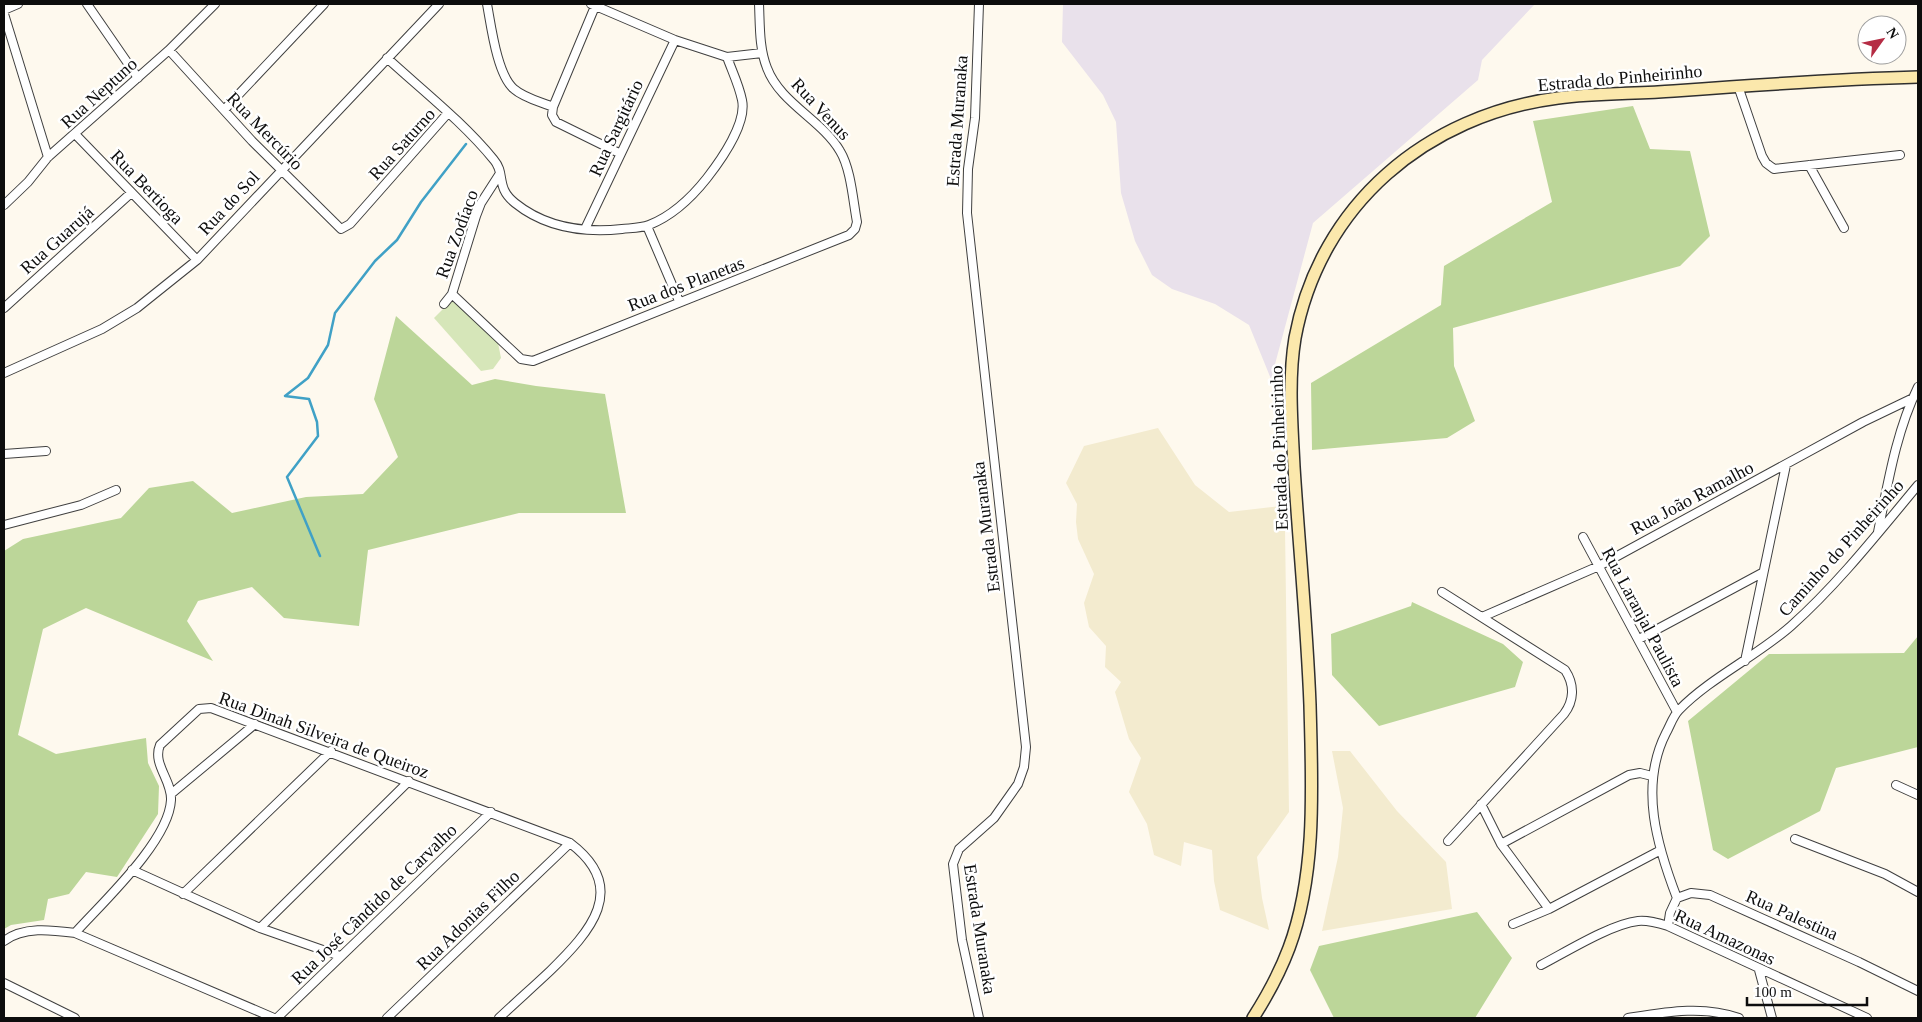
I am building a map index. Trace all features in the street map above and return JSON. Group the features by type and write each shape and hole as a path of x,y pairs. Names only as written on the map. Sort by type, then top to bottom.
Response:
{"main road":[{"name":"Estrada do Pinheirinho","path":"1253,1018 1270,990 1289,948 1298,916 1309,846 1312,809 1309,687 1300,567 1291,394 1295,338 1308,294 1325,253 1350,212 1393,167 1425,144 1473,120 1496,111 1559,98 1738,86 1918,77"}],"street":[{"path":"18,4 4,12 48,157"},
{"path":"87,4 138,78"},
{"path":"201,4 207,11"},
{"name":"Rua Neptuno","path":"4,205 28,182 48,157 169,50 215,4"},
{"path":"224,110 324,4"},
{"name":"Rua do Sol","path":"4,373 102,329 138,308 197,260 439,4"},
{"path":"487,4 500,59 508,82 516,91 553,107"},
{"path":"619,153 556,122 552,115 553,107 594,4 675,40 727,57 762,53"},
{"name":"Rua Venus","path":"759,4 762,53 768,70 779,87 814,120 840,151 845,161 857,222 855,229 849,234"},
{"name":"Estrada Muranaka","path":"979,1018 962,940 953,864 954,856 959,849 994,818 1018,784 1024,767 1026,747 967,213 968,169 975,118 980,4"},
{"name":"Rua Sargitário","path":"585,230 619,153 675,40"},
{"name":"Rua Mercúrio","path":"169,50 334,225 343,229"},
{"path":"679,301 647,226 691,197 712,172 736,129 742,113 742,101 727,57"},
{"path":"388,58 448,114"},
{"path":"1738,86 1766,163 1774,169 1900,155"},
{"name":"Rua Saturno","path":"343,229 350,224 448,114 495,161 503,190 516,204 550,224 585,230 606,231 647,226"},
{"name":"Rua Bertioga","path":"76,134 197,260"},
{"path":"1809,166 1844,228"},
{"name":"Rua Zodíaco","path":"444,304 452,294 478,210 499,175"},
{"name":"Rua Guarujá","path":"4,308 131,193"},
{"name":"Rua dos Planetas","path":"452,294 521,359 533,361 679,301 757,273 849,234"},
{"path":"1878,534 1897,448 1918,388"},
{"name":"Rua João Ramalho","path":"1482,616 1599,566 1863,422 1913,398"},
{"path":"4,454 46,451"},
{"path":"1745,661 1786,465"},
{"name":"Caminho do Pinheirinho","path":"1677,898 1661,850 1651,792 1652,776 1664,738 1677,712 1774,640 1806,612 1878,534 1918,485"},
{"path":"4,525 81,505 116,490"},
{"name":"Rua Laranjal Paulista","path":"1583,537 1677,712"},
{"path":"1639,639 1762,573"},
{"path":"1442,592 1565,670 1571,681 1572,693 1570,704 1564,714 1448,841"},
{"name":"Rua Dinah Silveira de Queiroz","path":"171,794 158,760 158,750 165,739 199,709 212,708 331,751 570,843"},
{"path":"75,933 132,870 154,842 167,819 171,794 255,724"},
{"path":"183,894 331,751"},
{"path":"1501,844 1629,775 1640,772 1652,776"},
{"path":"260,928 409,781"},
{"path":"1896,785 1918,795"},
{"path":"1482,804 1501,844 1549,909"},
{"name":"Rua José Cândido de Carvalho","path":"276,1018 491,812"},
{"path":"1795,839 1885,874 1918,892"},
{"path":"499,1018 574,948 594,922 600,896 596,870 581,851 570,843"},
{"name":"Rua Adonias Filho","path":"387,1018 570,843"},
{"path":"1513,924 1549,909 1661,850"},
{"path":"132,870 260,928 340,956"},
{"name":"Rua Palestina","path":"1677,898 1698,893 1718,898 1918,991"},
{"path":"1668,926 1670,913 1677,898"},
{"name":"Rua Amazonas","path":"1541,965 1630,922 1654,922 1668,926 1855,1016 1867,1018"},
{"path":"4,941 25,932 50,930 75,933 276,1018"},
{"path":"1759,970 1772,1018"},
{"path":"4,983 75,1018"},
{"path":"1628,1018 1696,1009 1712,1010 1740,1018"}],"shaded area":[{"path":"1063,4 1535,4 1482,60 1478,80 1313,223 1271,379 1249,325 1215,304 1172,289 1152,275 1135,241 1121,193 1116,122 1103,95 1062,42"},
{"path":"1158,428 1195,485 1229,512 1281,506 1285,529 1289,812 1257,857 1262,898 1269,930 1220,910 1214,881 1212,850 1184,842 1181,866 1154,855 1147,824 1129,792 1141,758 1129,739 1115,692 1121,682 1105,667 1106,646 1089,627 1084,603 1094,574 1078,539 1076,522 1077,504 1066,483 1084,446"},
{"path":"1332,751 1350,751 1397,811 1446,862 1452,909 1322,931 1338,857 1343,808"}],"green space":[{"path":"1633,106 1650,149 1690,151 1710,236 1680,266 1453,328 1454,366 1475,421 1447,438 1312,450 1311,383 1441,305 1444,266 1552,202 1533,121"},
{"path":"453,299 498,343 501,358 493,369 481,371 434,318"},
{"path":"396,316 472,385 495,379 605,394 626,513 519,513 368,550 359,626 284,618 252,587 198,601 187,621 213,661 86,608 43,629 18,735 56,754 146,738 148,763 159,786 158,814 117,877 86,872 69,894 48,899 44,920 11,925 4,929 4,551 23,539 121,518 149,488 193,481 232,513 306,497 363,494 398,457 374,399"},
{"path":"1412,602 1503,644 1523,662 1515,687 1379,726 1332,675 1331,634 1411,606"},
{"path":"1918,636 1918,747 1836,768 1820,811 1728,859 1713,850 1688,721 1769,654 1904,653"},
{"path":"1477,912 1512,958 1475,1018 1334,1018 1310,970 1319,946"}],"waterway":[{"path":"320,556 287,477 318,436 317,422 309,399 285,396 308,378 328,345 335,313 375,261 397,240 421,202 466,144"}]}
